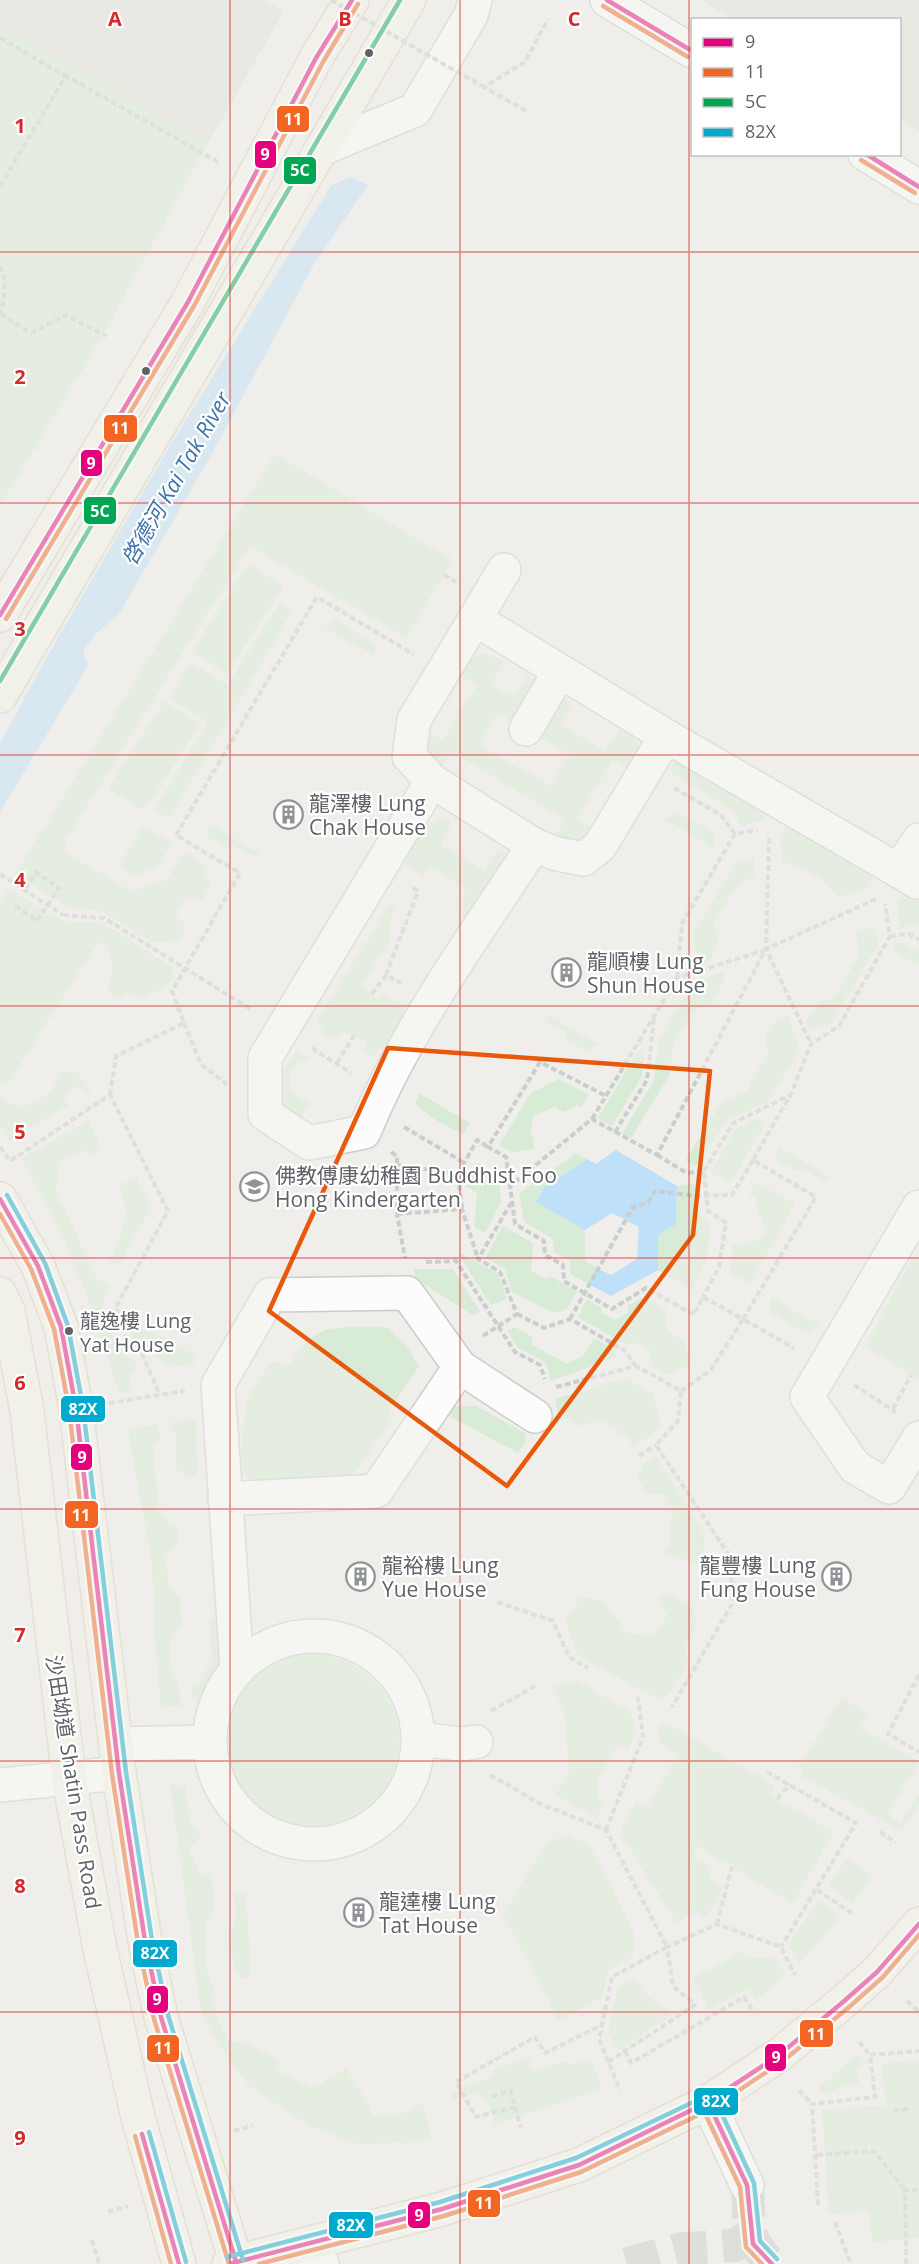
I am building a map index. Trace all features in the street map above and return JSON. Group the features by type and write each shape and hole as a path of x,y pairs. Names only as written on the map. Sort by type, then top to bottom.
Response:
{"main road":[{"path":"0,615 188,302 316,58 352,0"},
{"path":"0,696 409,0"},
{"path":"0,1199 38,1266 61,1327 76,1408 118,1759 145,1941 161,2017 234,2263 441,2209 579,2165 708,2102 779,2055 843,2002 877,1972 919,1924"},
{"name":"沙田坳道 Shatin Pass Road","path":"3,1306 27,1411 69,1779 100,1949 138,2117 179,2264"}],"street":[{"path":"321,149 415,110 471,15 475,0"},
{"path":"607,0 691,50"},
{"path":"868,156 919,187"},
{"path":"504,570 414,720 409,756 432,781 534,845 557,854 584,859 600,846 666,736"},
{"path":"475,619 666,736 909,877 919,840"},
{"path":"526,729 560,671"},
{"path":"432,781 382,868 265,1058 265,1114 309,1143 364,1132 377,1101 434,1002 534,845"},
{"path":"919,1207 807,1397 855,1467 889,1487 919,1438"},
{"path":"237,1668 218,1385 270,1295 407,1293 460,1368 542,1403"},
{"path":"225,1499 376,1491 460,1368"},
{"path":"300,1636 335,1637 369,1650 395,1673 413,1704 420,1739 415,1771 400,1800 377,1824 348,1839 316,1845 283,1840 254,1826 230,1803 214,1775 209,1742 211,1716 221,1690 237,1668 266,1646 300,1636"},
{"path":"420,1739 461,1744 476,1742"},
{"path":"0,1785 69,1779 118,1759 209,1742"},
{"path":"708,2102 747,2185"},
{"path":"295,2247 322,2264"}],"path":[{"path":"331,0 526,111"},
{"path":"484,87 525,62 548,19"},
{"path":"0,38 221,164"},
{"path":"0,186 66,76"},
{"path":"0,266 5,278 5,295 0,314 31,333 66,315 106,336"},
{"path":"265,1114 201,1064 172,992 240,873 176,835 317,597 443,673"},
{"path":"645,770 721,815 735,834"},
{"path":"657,1155 766,949 770,828 784,805"},
{"path":"510,1186 592,1119 677,978 682,923 735,834 759,830"},
{"path":"382,868 418,891 386,975"},
{"path":"15,906 38,921 59,888 36,872 25,890"},
{"path":"0,874 63,915 104,918 283,1029 361,1079 389,1118 463,1162"},
{"path":"677,978 766,949 884,895 909,877"},
{"path":"791,1094 733,1123 704,1172 705,1196 708,1211 726,1223 719,1267 694,1315 646,1288 612,1309 584,1293 564,1281 563,1265 545,1255 544,1241 515,1224 506,1157 477,1140 458,1174 462,1209 478,1259 500,1272 517,1314 544,1328 570,1319 584,1293 625,1220 633,1207 648,1203 654,1191 697,1196 705,1196 732,1195 791,1094 811,1044 839,1026 890,936 886,909"},
{"path":"890,936 909,934 919,940"},
{"path":"766,949 811,1044"},
{"path":"615,1132 647,1080 654,1016"},
{"path":"160,1395 142,1354 128,1346 116,1307 168,1211 110,1095 116,1056 184,1023"},
{"path":"337,1063 354,1036"},
{"path":"488,1147 540,1062 606,1096"},
{"path":"0,1148 10,1161 110,1095"},
{"path":"592,1119 687,1173 704,1172"},
{"path":"364,1132 397,1156 397,1215 405,1263"},
{"path":"703,1297 743,1319 816,1197 753,1160"},
{"path":"397,1165 458,1174"},
{"path":"478,1259 512,1203"},
{"path":"397,1215 462,1209"},
{"path":"415,1262 456,1261 515,1352 540,1365 546,1381"},
{"path":"460,1368 478,1339 517,1314"},
{"path":"570,1319 624,1350 636,1366 681,1391 678,1421 656,1445 639,1456"},
{"path":"542,1403 636,1366"},
{"path":"892,1409 911,1375"},
{"path":"108,1403 218,1385"},
{"path":"656,1445 731,1558 732,1605 672,1707"},
{"path":"497,1602 553,1621 569,1657 588,1668"},
{"path":"919,1675 888,1734 919,1752"},
{"path":"606,1830 643,1737 638,1697"},
{"path":"767,1772 856,1823 781,1947"},
{"path":"777,1799 790,1784"},
{"path":"541,1804 606,1830 667,1947 673,1986 695,2005 608,2062"},
{"path":"880,1832 896,1842"},
{"path":"717,1924 732,1867"},
{"path":"817,1890 853,1914"},
{"path":"620,2090 599,2039 612,1977 667,1947 717,1924 781,1947 795,1975"},
{"path":"625,2051 631,2063 744,1997 753,2011"},
{"path":"908,2001 919,2012 919,2018"},
{"path":"515,2107 476,2117 456,2082 535,2037 545,2053 602,2025"},
{"path":"812,2104 875,2097 870,2055 859,2042"},
{"path":"870,2055 919,2051"},
{"path":"800,2090 812,2104 817,2155 818,2205"},
{"path":"492,2096 511,2091 521,2128"},
{"path":"893,2110 910,2109"},
{"path":"817,2155 874,2151 905,2190 906,2264"},
{"path":"905,2190 919,2190"},
{"path":"835,2222 851,2264"},
{"path":"92,2240 99,2264"}],"highlighted area":[{"path":"388,1048 710,1071 693,1235 507,1486 269,1311"}],"shaded area":[{"path":"0,0 263,0 284,11 208,143 0,25"},
{"path":"701,0 919,0 919,131 901,121 901,18 732,18"}],"green space":[{"path":"0,25 208,143 103,335 0,506"},
{"path":"275,454 453,560 406,638 250,546 66,839 65,852 132,892 168,879 184,852 202,863 211,885 202,900 187,896 175,915 186,927 177,943 151,942 103,912 68,907 15,875"},
{"path":"248,564 283,586 227,674 192,652"},
{"path":"279,604 292,612 169,818 154,810 208,722 169,698 191,662 228,685"},
{"path":"336,620 377,644 374,656 324,627"},
{"path":"477,654 487,654 504,661 492,684 513,698 528,675 535,682 517,724 498,713 480,745 551,786 569,755 535,735 561,700 573,701 560,724 605,751 620,729 636,741 639,752 637,773 613,760 577,819 601,834 586,846 552,842 565,819 451,752 435,776 428,771 421,728 443,740 477,685 454,670"},
{"path":"164,701 200,724 144,811 108,789"},
{"path":"674,755 769,808 762,821 740,826 735,811 672,774"},
{"path":"678,812 714,833 714,848 664,819"},
{"path":"443,817 451,823 440,845 485,871 497,850 508,855 462,927 465,887 429,866 424,876 404,865 425,826"},
{"path":"790,819 876,872 866,889 838,897 814,874 783,862 780,838"},
{"path":"209,823 259,853 256,858 233,845 226,848 207,836"},
{"path":"143,826 172,844 160,864 134,876 119,866"},
{"path":"754,859 755,876 738,885 713,924 720,937 710,961 701,965 692,937 736,862"},
{"path":"9,889 63,921 103,923 172,967 173,976 167,986 143,998 129,993 114,1000 108,990 112,964 108,952 98,942 10,1081 0,1086 0,904"},
{"path":"905,891 919,899 919,927 914,924 900,929 897,903"},
{"path":"391,902 398,906 391,916 390,940 361,985 379,1001 384,995 405,1007 392,1035 371,1057 362,1051 368,1042 342,1031 336,1040 323,1033 317,1021"},
{"path":"875,926 879,943 831,1024 810,1030 806,1021 821,1001 834,999 859,956 856,933"},
{"path":"897,943 906,944 919,952 919,966 893,951"},
{"path":"724,971 724,982 711,1003 694,1011 673,1045 670,1074 631,1138 622,1133 654,1081 658,1040 694,983"},
{"path":"548,1015 598,1044 588,1052 565,1039 566,1032 545,1020"},
{"path":"788,1016 800,1049 767,1103 728,1119 696,1166 686,1160 720,1104 746,1092 768,1053 765,1038 777,1018"},
{"path":"645,1049 642,1076 612,1126 598,1118 638,1051"},
{"path":"296,1052 308,1057 305,1062 299,1059 290,1073 291,1092 310,1103 300,1117 278,1103 280,1076"},
{"path":"61,1070 78,1073 90,1092 87,1096 80,1086 63,1097 68,1106 9,1140 0,1125 0,1095 18,1105 37,1102 58,1080"},
{"path":"559,1079 589,1095 581,1107 577,1105 563,1112 555,1107 533,1116 530,1134 533,1136 534,1148 513,1153 499,1145 531,1093"},
{"path":"420,1094 470,1123 464,1133 444,1125 420,1108 415,1103"},
{"path":"762,1117 765,1124 731,1183 711,1172 735,1129"},
{"path":"88,1121 102,1148 92,1154 82,1150 60,1161 56,1190 97,1279 110,1285 102,1307 117,1349 135,1361 136,1370 130,1371 132,1392 119,1394 84,1288 65,1243 21,1158"},
{"path":"778,1147 828,1176 824,1182 802,1168 795,1171 776,1160"},
{"path":"576,1153 587,1159 544,1188 536,1202 585,1230 585,1261 597,1268 588,1284 570,1274 570,1261 554,1252 553,1239 524,1222 519,1194"},
{"path":"478,1163 498,1175 501,1202 485,1233 474,1227 477,1193 465,1186"},
{"path":"136,1177 151,1209 119,1265 109,1261 124,1224 125,1205 119,1186"},
{"path":"756,1182 795,1204 750,1284 730,1272 733,1243 747,1244 765,1236 763,1217 757,1214 756,1198 749,1194"},
{"path":"696,1183 698,1215 710,1222 707,1260 691,1289 658,1270 658,1235 676,1224 677,1186"},
{"path":"503,1226 533,1243 531,1271 545,1279 551,1277 577,1291 567,1309 554,1313 512,1292 505,1269 485,1258"},
{"path":"460,1253 498,1274 507,1299 491,1305 459,1255"},
{"path":"913,1256 919,1259 919,1380 865,1346"},
{"path":"414,1269 453,1269 480,1312 473,1315 416,1279"},
{"path":"645,1296 666,1309 667,1330 684,1341 691,1364 667,1375 651,1366 650,1351 633,1342 626,1345 578,1317 587,1299 601,1308 602,1313 615,1320 628,1313 628,1306"},
{"path":"771,1297 821,1326 806,1333 770,1312"},
{"path":"129,1320 197,1356 191,1367 164,1362 133,1340"},
{"path":"386,1327 406,1345 419,1366 388,1412 394,1416 352,1477 279,1481 276,1478 258,1483 239,1472 247,1400 270,1362 290,1364 310,1339 330,1329"},
{"path":"515,1327 533,1338 531,1344 567,1364 584,1355 594,1338 615,1350 616,1357 551,1381 545,1362 517,1347 507,1331"},
{"path":"625,1378 653,1393 661,1427 633,1447 626,1434 619,1434 615,1426 597,1420 581,1426 558,1414 555,1399"},
{"path":"450,1406 476,1406 525,1433 526,1440 518,1453 446,1414"},
{"path":"196,1419 197,1477 188,1477 176,1470 176,1436 169,1424"},
{"path":"157,1424 162,1441 153,1444 158,1506 171,1526 177,1525 178,1542 166,1557 169,1585 180,1599 181,1623 170,1641 171,1670 179,1683 181,1706 161,1707 156,1658 152,1564 128,1430"},
{"path":"656,1457 705,1535 701,1565 663,1552 672,1539 668,1529 674,1513 663,1494 647,1494 637,1478 643,1465"},
{"path":"667,1594 694,1609 696,1626 686,1645 688,1663 671,1692 661,1701 578,1655 565,1622 581,1597 603,1601 627,1633 654,1636 667,1616 657,1599"},
{"path":"210,1619 219,1619 222,1661 204,1698 192,1698 191,1686 199,1685 212,1659"},
{"path":"313,1655 330,1656 346,1661 361,1669 374,1680 385,1693 393,1708 398,1724 398,1758 393,1774 385,1789 374,1802 361,1813 346,1821 330,1826 313,1827 296,1826 280,1821 265,1813 252,1802 241,1789 233,1774 228,1758 227,1741 228,1724 233,1708 241,1693 252,1680 265,1669 280,1661 296,1656"},
{"path":"577,1680 631,1713 636,1733 628,1749 618,1744 599,1777 597,1800 604,1803 597,1818 555,1795 569,1772 564,1709 553,1687"},
{"path":"842,1698 867,1713 859,1727 919,1762 887,1814 900,1823 919,1794 919,1807 902,1831 803,1777 799,1766"},
{"path":"669,1724 775,1786 771,1796 834,1832 793,1903 696,1846 694,1858 709,1866 711,1881 723,1888 707,1917 696,1911 676,1923 620,1833 636,1803 647,1808 678,1755 660,1744 658,1726"},
{"path":"170,1784 186,1786 189,1820 201,1837 189,1848 199,1873 212,1874 214,1909 205,1923 205,1964 215,1994 215,2013 229,2041 243,2042 280,2060 275,2069 312,2089 347,2068 374,2116 397,2115 423,2103 432,2139 411,2143 356,2144 310,2126 249,2086 221,2048 201,2012"},
{"path":"568,1835 589,1845 633,1930 633,1957 609,1970 603,1997 558,2020 503,1915 547,1842"},
{"path":"847,1859 873,1876 852,1904 828,1885"},
{"path":"246,1893 251,1978 241,1978 233,1966 231,1931 236,1919 235,1894"},
{"path":"819,1900 841,1917 799,1963 788,1944"},
{"path":"737,1950 749,1958 775,1957 786,1975 756,2000 747,1989 709,2010 692,1978 732,1957"},
{"path":"635,1977 643,1992 672,2015 618,2050 608,2033 618,1987"},
{"path":"857,2054 865,2061 857,2069 859,2084 841,2087 827,2096 819,2088"},
{"path":"528,2056 534,2072 564,2061 570,2064 580,2061 581,2064 592,2060 602,2089 494,2125 489,2106 480,2096 475,2093 453,2100 451,2094 493,2076 494,2070"},
{"path":"919,2060 919,2239 872,2242 869,2211 829,2214 822,2110 886,2105 882,2064"}],"water":[{"name":"啓德河 Kai Tak River","path":"350,177 368,185 314,264 209,459 119,614 97,633 83,650 88,666 0,812 0,743 48,655 168,449 331,186"},
{"path":"616,1150 677,1186 676,1224 658,1235 658,1270 611,1296 588,1284 597,1268 611,1275 637,1259 639,1227 612,1213 585,1230 536,1202 544,1188 587,1159 596,1164"}],"tunnel":[{"path":"747,2185 752,2237 772,2264"},
{"path":"627,2264 681,2249 736,2245 750,2235"}],"transit line":[{"name":"9","path":"0,615 188,302 316,58 352,0"},
{"name":"5C","path":"0,681 400,0"},
{"name":"9","path":"607,0 691,50"},
{"name":"11","path":"6,619 194,306 323,62 358,4"},
{"name":"11","path":"603,6 688,57"},
{"name":"9","path":"869,156 919,187"},
{"name":"11","path":"861,160 915,193"},
{"name":"82X","path":"7,1195 45,1263 68,1326 83,1407 126,1772 152,1940 168,2015 243,2260"},
{"name":"9","path":"0,1199 38,1266 61,1327 76,1408 119,1773 145,1941 161,2017 236,2262"},
{"name":"11","path":"0,1214 31,1269 54,1329 69,1409 112,1774 138,1943 154,2019 229,2264"},
{"name":"9","path":"229,2264 442,2209 579,2165 708,2102 779,2055 843,2002 877,1972 919,1924"},
{"name":"11","path":"259,2264 444,2216 581,2172 711,2109 783,2061 848,2008 883,1977 919,1935"},
{"name":"82X","path":"227,2257 440,2202 576,2158 708,2095 715,2099 754,2183 760,2241 777,2259"},
{"name":"9","path":"708,2102 747,2185 753,2244 772,2264"},
{"name":"11","path":"701,2105 740,2187 746,2247 762,2264"},
{"name":"82X","path":"149,2132 186,2262"},
{"name":"9","path":"142,2134 179,2264"},
{"name":"11","path":"135,2136 171,2264"}],"place":[{"name":"龍澤樓 Lung Chak House","path":"288,815"},
{"name":"龍順樓 Lung Shun House","path":"566,973"},
{"name":"佛教傅康幼稚園 Buddhist Foo Hong Kindergarten","path":"254,1187"},
{"name":"龍逸樓 Lung Yat House","path":"69,1331"},
{"name":"龍裕樓 Lung Yue House","path":"361,1577"},
{"name":"龍豐樓 Lung Fung House","path":"837,1577"},
{"name":"龍達樓 Lung Tat House","path":"358,1913"}]}
